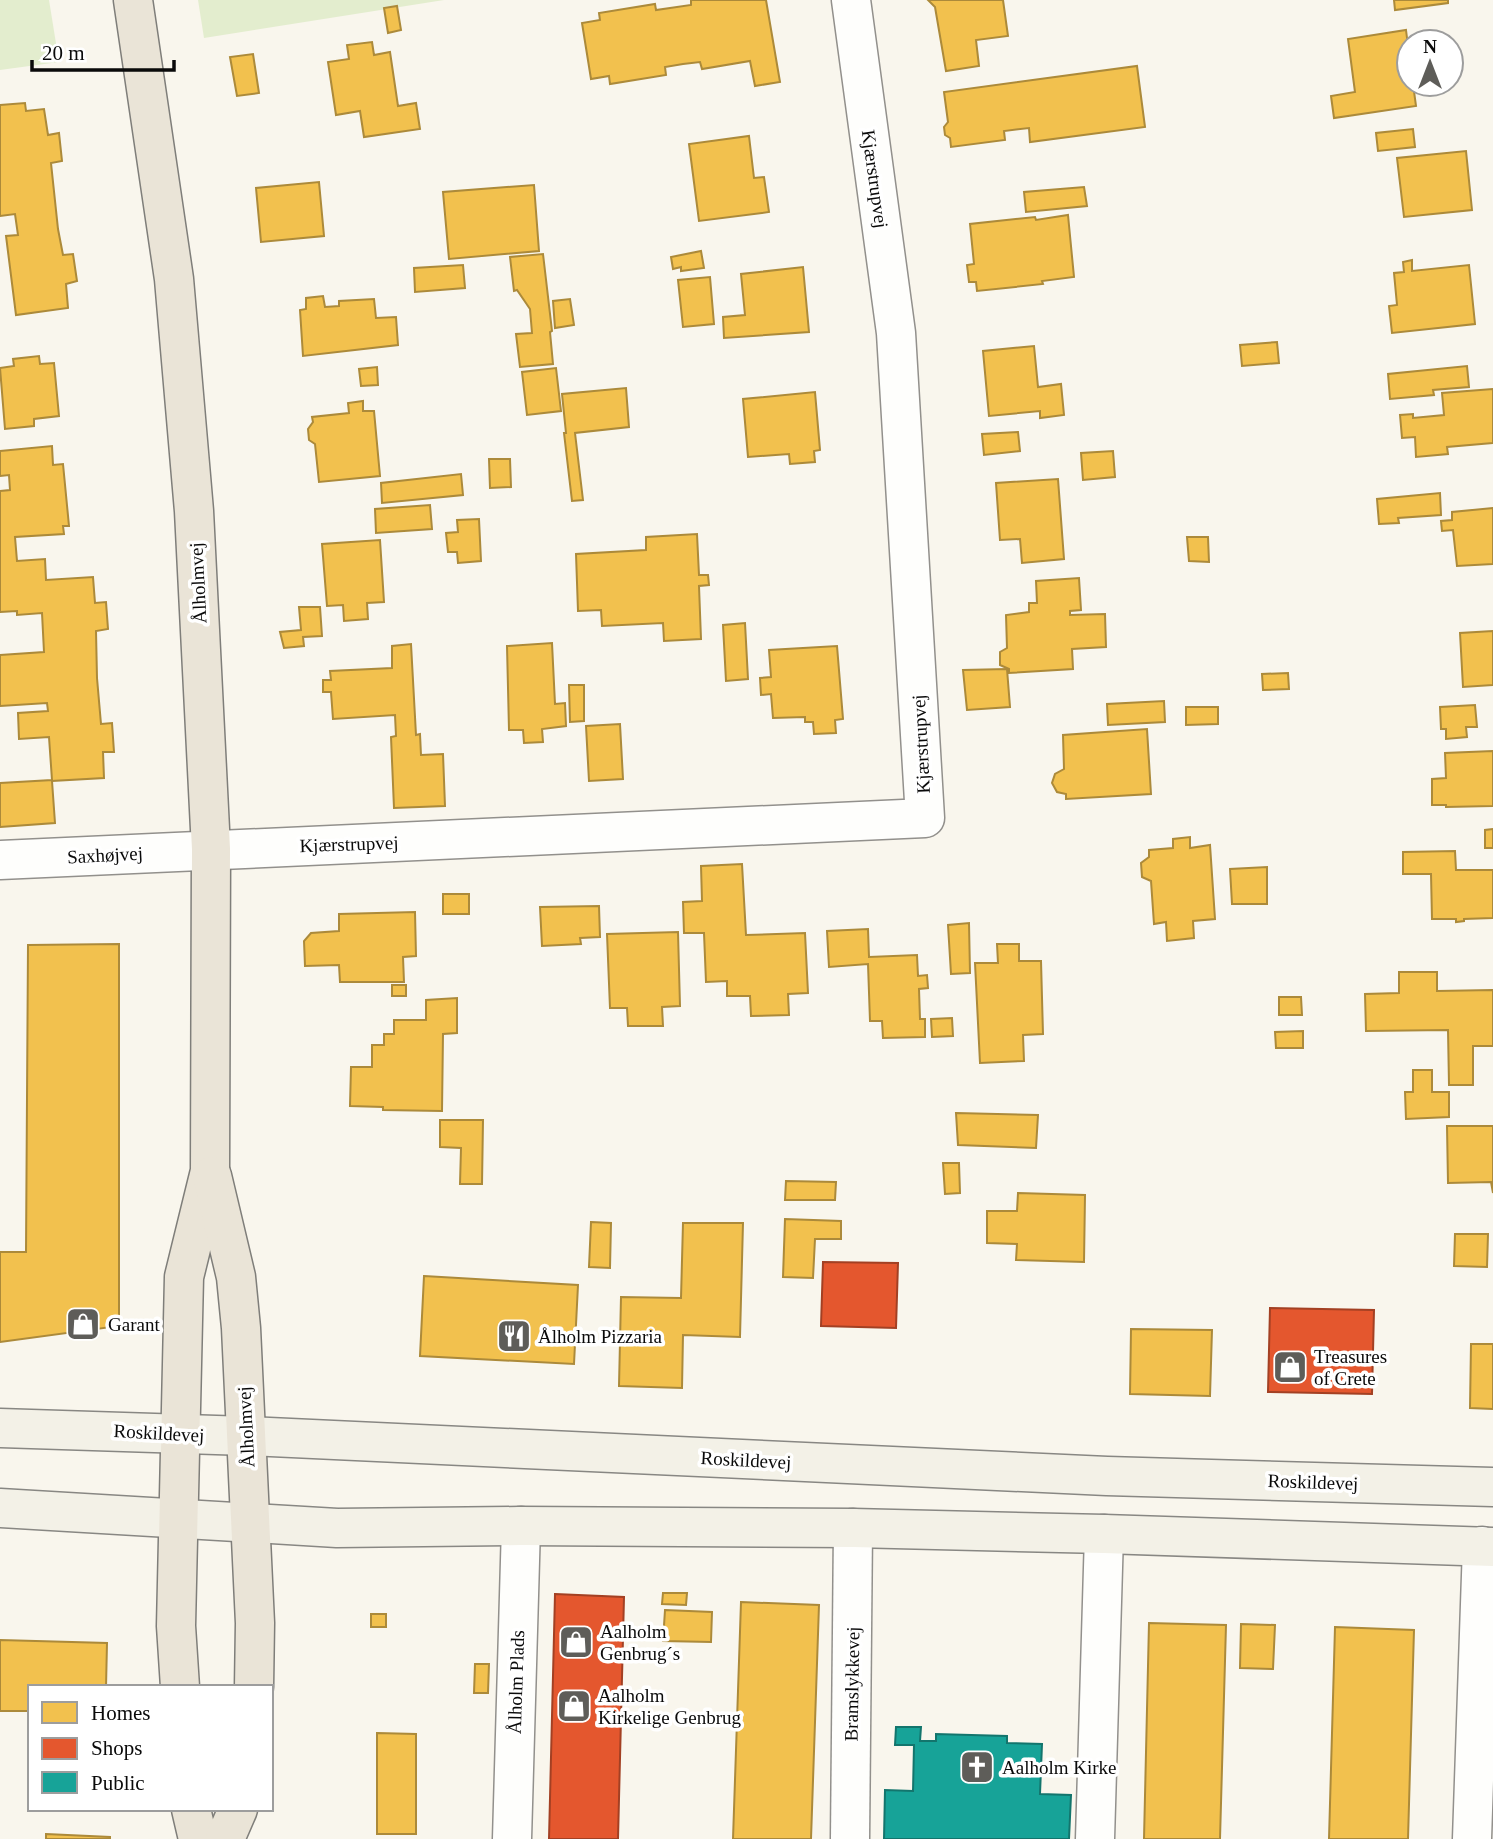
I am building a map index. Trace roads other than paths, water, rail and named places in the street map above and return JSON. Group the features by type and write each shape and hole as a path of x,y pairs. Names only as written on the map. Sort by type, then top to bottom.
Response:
{"main road":[{"name":"Ålholmvej","path":"133,0 174,279 194,511 211,849 210,1171 184,1277 176,1626 180,1685"},
{"name":"Ålholmvej","path":"210,1171 236,1277 247,1436 255,1623 254,1685"},
{"path":"191,1811 198,1839"},
{"path":"225,1839 237,1811"}],"street":[{"name":"Kjærstrupvej","path":"211,849 925,818 896,333 851,0"},
{"name":"Saxhøjvej","path":"0,860 211,849"},
{"name":"Roskildevej","path":"0,1428 247,1436 1107,1476 1493,1487"},
{"path":"0,1508 337,1528 853,1528 1487,1546 1472,1839"},
{"name":"Ålholm Plads","path":"512,1839 521,1526"},
{"name":"Bramslykkevej","path":"850,1839 853,1528"},
{"path":"1095,1839 1104,1534"}],"place":[{"name":"Garant","path":"83,1324"},
{"name":"Ålholm Pizzaria","path":"514,1336"},
{"name":"Treasures of Crete","path":"1290,1367"},
{"name":"Aalholm Genbrug´s","path":"576,1642"},
{"name":"Aalholm Kirkelige Genbrug","path":"574,1706"},
{"name":"Aalholm Kirke","path":"977,1767"}]}
